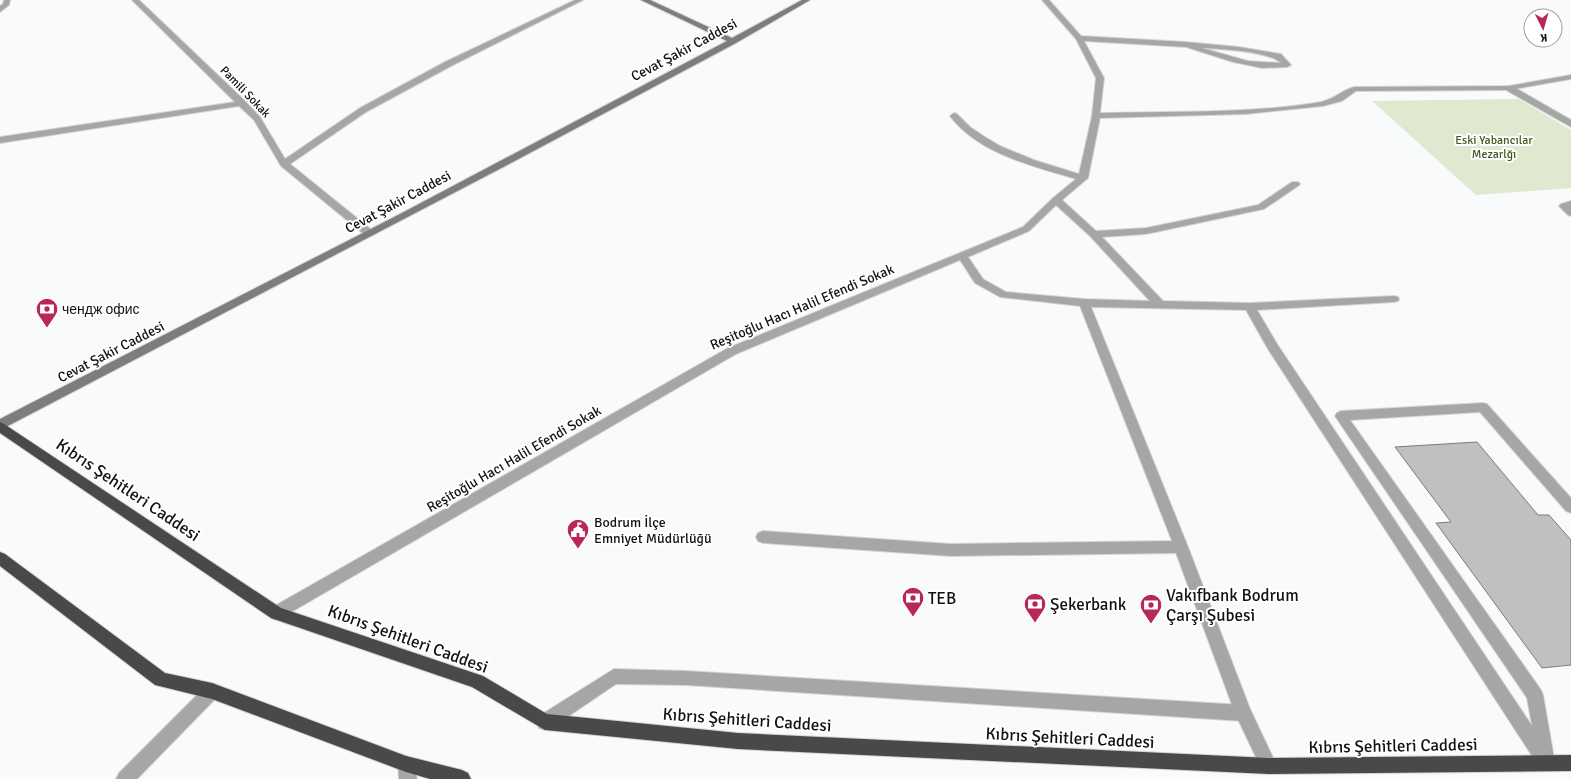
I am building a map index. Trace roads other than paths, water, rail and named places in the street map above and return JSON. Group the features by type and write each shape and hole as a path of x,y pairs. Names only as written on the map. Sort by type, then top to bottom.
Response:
{"highway":[{"name":"Kıbrıs Şehitleri Caddesi","path":"0,426 276,613 477,681 545,722 738,741 1269,766 1546,762 1571,763"},
{"path":"0,558 161,680 212,691 407,771 462,779"}],"main road":[{"path":"644,0 733,41"},
{"name":"Cevat Şakir Caddesi","path":"0,426 733,41 807,0"}],"street":[{"path":"0,10 6,5 7,0"},
{"name":"Pamili Sokak","path":"135,0 257,119 284,164 369,233"},
{"path":"284,164 363,110 448,64 580,0"},
{"path":"954,116 965,129 1016,158 1083,178 1096,116 1100,78 1080,38 1045,0"},
{"path":"1080,38 1186,44 1264,53 1278,56 1287,64 1278,66 1232,60 1205,52 1186,44"},
{"path":"1096,116 1246,112 1322,104 1339,99 1354,89 1508,88 1571,77"},
{"path":"1508,88 1571,124"},
{"path":"0,140 242,103"},
{"name":"Reşitoğlu Hacı Halil Efendi Sokak","path":"276,613 732,351 1026,229 1056,200 1083,178"},
{"path":"1094,234 1146,231 1261,207 1295,184"},
{"path":"1056,200 1094,234 1160,305"},
{"path":"1571,204 1564,206 1571,213"},
{"path":"962,256 979,281 1004,295 1084,303 1250,307 1394,299"},
{"path":"1084,303 1182,548 1243,713 1269,766"},
{"path":"1250,307 1276,352 1546,762"},
{"path":"1546,762 1535,695 1341,416 1483,408 1571,507"},
{"path":"763,537 951,550 1182,548"},
{"path":"545,722 614,676 686,678 1243,713"},
{"path":"124,779 212,691"}],"place":[{"name":"чендж офис","path":"47,328"},
{"name":"Bodrum İlçe Emniyet Müdürlüğü","path":"578,550"},
{"name":"TEB","path":"913,618"},
{"name":"Şekerbank","path":"1035,624"},
{"name":"Vakıfbank Bodrum Çarşı Şubesi","path":"1151,624"}],"park label":[{"name":"Eski Yabancılar Mezarlğı","path":"1494,147"}]}
